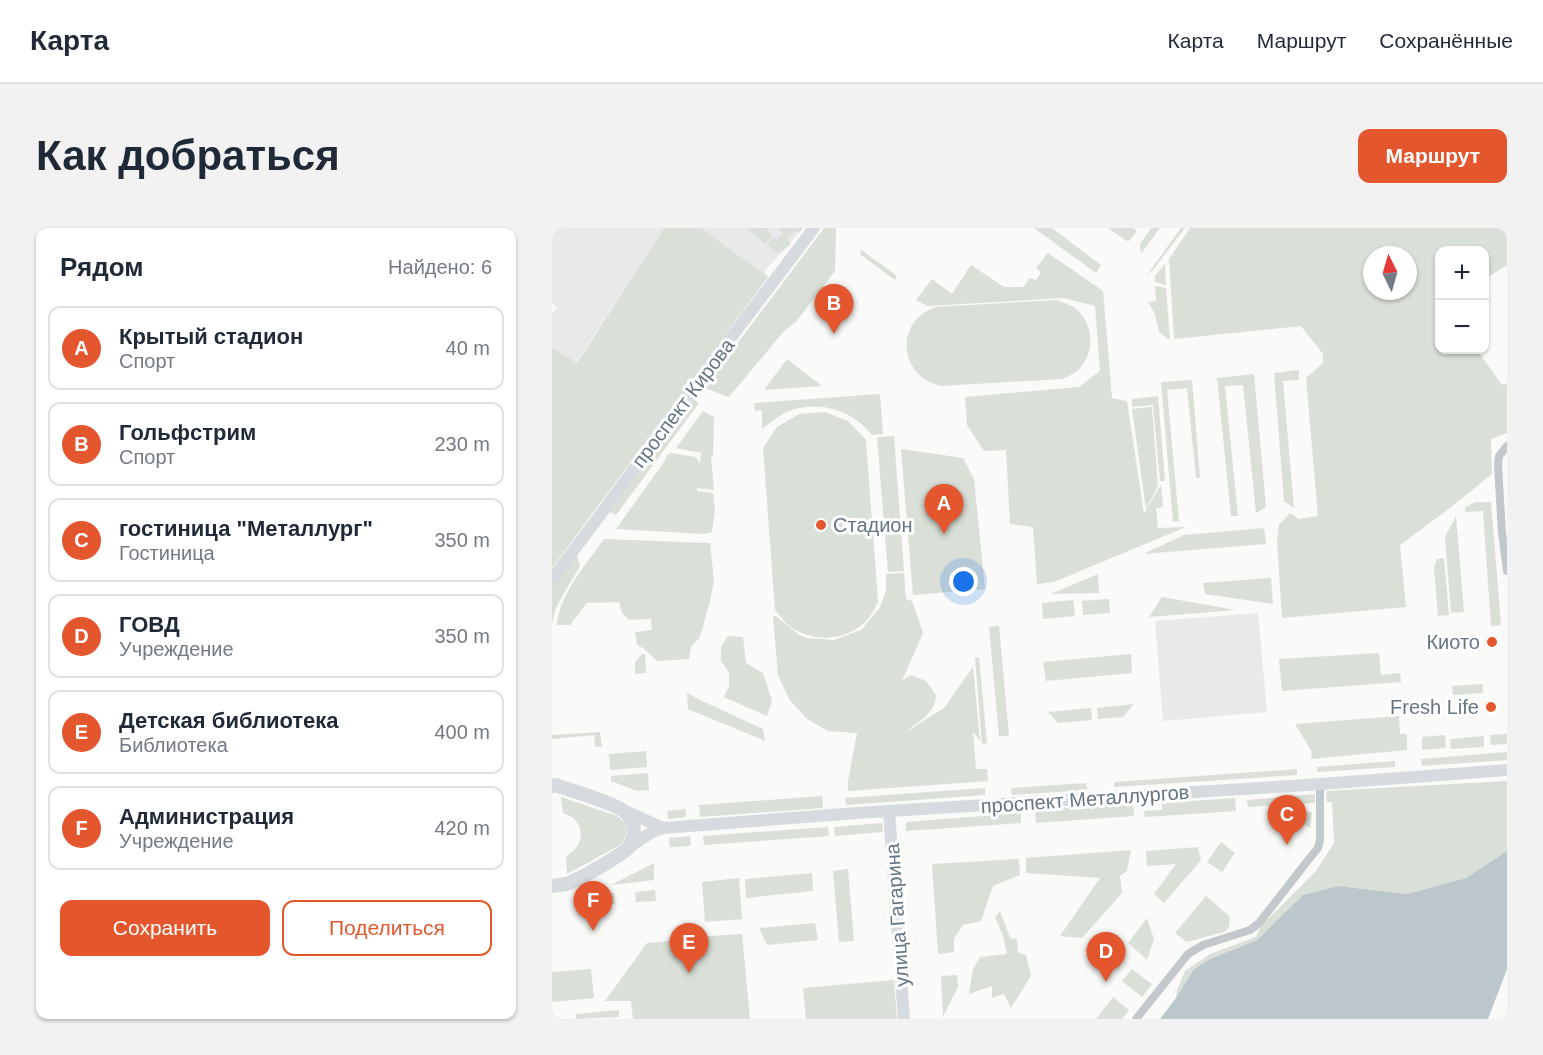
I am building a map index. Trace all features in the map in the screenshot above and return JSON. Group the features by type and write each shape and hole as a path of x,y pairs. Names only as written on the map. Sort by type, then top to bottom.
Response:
{"main road":[{"name":"проспект Кирова","path":"552,579 814,228"},
{"name":"проспект Металлургов","path":"628,848 652,832 663,828 1507,770"},
{"path":"553,784 623,810 631,819 634,829 633,839 628,848 595,869 557,886"},
{"name":"проспект Металлургов","path":"623,810 663,828"},
{"name":"улица Гагарина","path":"889,812 904,1019"}],"street":[{"path":"1507,446 1499,456 1498,464 1502,534 1507,571"},
{"path":"1136,1019 1188,954 1203,945 1250,930 1259,923 1310,859 1320,840 1320,784"}],"shaded area":[{"path":"552,228 664,228 576,363 552,348 552,314 557,307 552,303"},
{"path":"664,228 701,228 768,277 552,568 552,348 577,363"},
{"path":"701,228 803,228 764,272 768,277"},
{"path":"747,228 769,228 767,231 772,235 765,244"},
{"path":"777,228 803,228 799,233 795,230 787,240 791,244 777,253 767,245 773,237 777,240 783,233"},
{"path":"824,228 836,228 835,271 796,322 784,331 729,397 704,388"},
{"path":"1034,228 1052,228 1101,265 1096,273"},
{"path":"1108,228 1133,228 1137,231 1127,241"},
{"path":"1151,228 1160,228 1141,254 1140,244"},
{"path":"1181,228 1185,228 1147,275"},
{"path":"1190,228 1507,228 1507,265 1489,276 1489,246 1435,246 1435,354 1480,354 1502,385 1507,383 1507,433 1491,439 1492,474 1400,545 1406,607 1282,618 1277,540 1279,525 1290,513 1299,519 1318,516 1306,378 1323,363 1323,354 1301,326 1174,339 1169,259"},
{"path":"860,249 897,276 895,280 861,255"},
{"path":"1048,253 1103,291 1112,398 1127,401 1144,514 1161,484 1163,507 1156,508 1158,528 1186,527 1054,582 1037,584 1033,527 1010,524 1006,450 984,451 967,425 965,397 1079,387 1100,371 1095,306 1064,298 927,306 916,300 932,279 952,294 971,265 1004,287 1023,287 1030,278 1036,280 1041,272 1036,268"},
{"path":"1165,264 1166,285 1155,282 1155,276"},
{"path":"1155,286 1166,288 1170,340 1159,332 1155,314 1149,303 1145,303 1156,301"},
{"path":"1057,300 1073,307 1081,314 1089,330 1090,338 1090,347 1084,363 1062,379 940,386 919,375 910,361 907,345 910,328 920,316 935,307"},
{"path":"787,359 822,386 764,390"},
{"path":"1299,370 1299,380 1283,381 1294,508 1284,501 1274,373"},
{"path":"1254,374 1266,507 1256,513 1243,385 1225,386 1238,516 1231,516 1217,378"},
{"path":"1192,380 1200,478 1196,478 1187,388 1167,390 1179,521 1173,522 1161,382"},
{"path":"880,394 883,434 872,435 857,420 848,415 838,410 816,406 791,410 762,429 762,410 755,411 754,403"},
{"path":"1158,396 1165,481 1160,481 1153,405 1132,407 1132,399"},
{"path":"693,398 699,403 616,515 610,512"},
{"path":"1152,407 1158,486 1146,509 1132,409"},
{"path":"703,411 714,417 713,456 711,456 714,490 697,488 697,491 713,493 715,511 712,532 704,534 616,529 667,455 671,453 696,457 700,463 701,453 676,448"},
{"name":"Стадион","path":"825,412 848,421 866,440 878,601 870,616 861,626 841,636 830,638 807,635 797,630 787,624 775,610 763,448 777,427 799,414"},
{"path":"894,436 904,571 888,572 877,437"},
{"path":"901,449 963,458 974,479 985,589 913,595"},
{"path":"1475,502 1491,502 1501,625 1491,626 1483,511 1465,512 1465,508"},
{"path":"1456,516 1464,612 1451,613 1445,537"},
{"path":"1264,528 1266,544 1143,554 1184,535"},
{"path":"604,539 710,543 714,580 700,637 691,647 689,659 657,661 637,645 635,632 652,630 651,619 629,620 622,613 619,602 587,603 570,625 557,625 568,591"},
{"path":"577,555 580,566 559,602 552,623 552,586"},
{"path":"1444,558 1449,615 1438,616 1434,568 1437,559"},
{"path":"904,573 906,599 912,601 923,633 902,681 911,675 926,681 936,695 933,708 906,732 944,708 973,667 980,741 973,732 976,769 987,769 988,781 848,791 857,733 828,731 807,719 789,699 778,675 773,616 799,635 807,638 834,640 861,630 879,609 886,591 886,574"},
{"path":"1098,574 1099,593 1051,594"},
{"path":"1271,578 1273,604 1205,594 1203,583"},
{"path":"1162,597 1236,610 1149,617"},
{"path":"1109,599 1110,613 1083,615 1082,601"},
{"path":"1073,600 1075,616 1043,619 1042,603"},
{"path":"1258,613 1267,712 1163,721 1155,621"},
{"path":"999,626 1009,736 999,736 989,627"},
{"path":"728,636 743,637 746,663 763,673 772,701 767,716 724,697 729,686 729,672 721,661 721,647"},
{"path":"1379,653 1381,675 1400,673 1401,682 1282,691 1279,659"},
{"path":"642,654 645,654 646,673 635,674 635,662"},
{"path":"1131,654 1132,673 1046,681 1043,662"},
{"path":"979,657 987,743 982,744 975,658"},
{"path":"1483,684 1483,693 1453,695 1452,686"},
{"path":"687,693 763,729 765,741 688,709"},
{"path":"1134,704 1123,717 1098,719 1097,708"},
{"path":"1091,708 1092,720 1058,723 1048,712"},
{"path":"1399,716 1400,734 1407,734 1407,750 1311,759 1312,752 1295,724"},
{"path":"600,732 602,747 595,747 594,735 552,739 552,735"},
{"path":"1507,734 1507,744 1491,745 1490,735"},
{"path":"1445,735 1446,748 1422,750 1422,737"},
{"path":"1484,736 1484,747 1451,749 1450,739"},
{"path":"646,751 647,767 610,770 609,754"},
{"path":"1507,752 1507,760 1422,766 1421,759"},
{"path":"1395,761 1395,767 1317,772 1317,767"},
{"path":"1297,769 1297,775 1114,787 1114,782"},
{"path":"648,773 649,790 637,791 611,781 611,776"},
{"path":"1507,781 1507,851 1466,878 1407,894 1338,886 1303,895 1257,940 1210,959 1194,969 1176,998 1185,971 1210,954 1256,937 1261,925 1316,871 1334,843 1332,802 1327,802 1326,791"},
{"path":"1086,783 1087,790 1012,795 1011,788"},
{"path":"985,788 985,795 846,805 845,798"},
{"path":"1315,794 1315,803 1248,807 1247,800"},
{"path":"822,796 823,808 700,817 699,805"},
{"path":"561,797 617,816 626,828 626,836 622,844 567,874 566,856 578,846 581,836 575,820 563,813"},
{"path":"1235,798 1236,811 1145,817 1144,811 1162,810 1162,803"},
{"path":"1133,804 1134,816 1036,823 1035,810"},
{"path":"686,809 686,817 668,819 667,811"},
{"path":"1312,812 1310,828 1288,814"},
{"path":"1021,813 1021,823 906,831 906,822"},
{"path":"882,823 883,832 835,836 834,827"},
{"path":"828,827 829,836 704,845 703,836"},
{"path":"690,836 691,846 670,847 669,838"},
{"path":"1221,842 1235,853 1222,872 1207,862"},
{"path":"1198,847 1201,860 1164,903 1154,894 1176,864 1147,866 1146,851"},
{"path":"1131,850 1127,871 1120,876 1122,893 1082,938 1060,936 1100,878 1026,873 1026,858"},
{"path":"1507,851 1507,969 1488,1019 1160,1019 1194,969 1210,959 1257,940 1303,895 1338,886 1407,894 1466,878"},
{"path":"1019,859 1020,875 993,886 981,921 963,925 954,939 954,952 938,954 932,864"},
{"path":"654,863 654,880 611,885"},
{"path":"848,869 854,941 839,942 833,871"},
{"path":"812,873 813,891 746,898 745,879"},
{"path":"739,878 742,919 705,922 702,882"},
{"path":"655,890 656,901 636,902 635,892"},
{"path":"614,893 615,904 587,906 597,894"},
{"path":"1206,896 1230,917 1229,927 1224,932 1187,942 1175,933"},
{"path":"1000,911 1010,938 1017,939 1018,953 1026,955 1031,976 1011,1008 1004,994 992,998 992,986 969,994 973,969 980,957 1007,954 995,917"},
{"path":"1147,918 1154,939 1147,960 1128,943"},
{"path":"815,923 818,940 767,945 759,928"},
{"path":"742,934 750,1019 633,1019 631,1001 605,1001 647,943"},
{"path":"591,969 594,998 552,1002 552,972"},
{"path":"1132,969 1152,984 1142,997 1122,981"},
{"path":"957,975 958,987 943,1017 941,976"},
{"path":"894,980 897,1019 806,1019 803,988"},
{"path":"1113,997 1129,1010 1122,1019 1096,1019"},
{"path":"619,1010 619,1017 576,1019 576,1014"}],"place":[{"name":"Гольфстрим","path":"834,334"},
{"name":"Стадион","path":"821,525"},
{"name":"Крытый стадион","path":"944,534"},
{"name":"Киото","path":"1492,642"},
{"name":"Fresh Life","path":"1491,707"},
{"name":"гостиница \"Металлург\"","path":"1287,845"},
{"name":"Администрация","path":"593,931"},
{"name":"Детская библиотека","path":"689,973"},
{"name":"ГОВД","path":"1106,982"}]}
